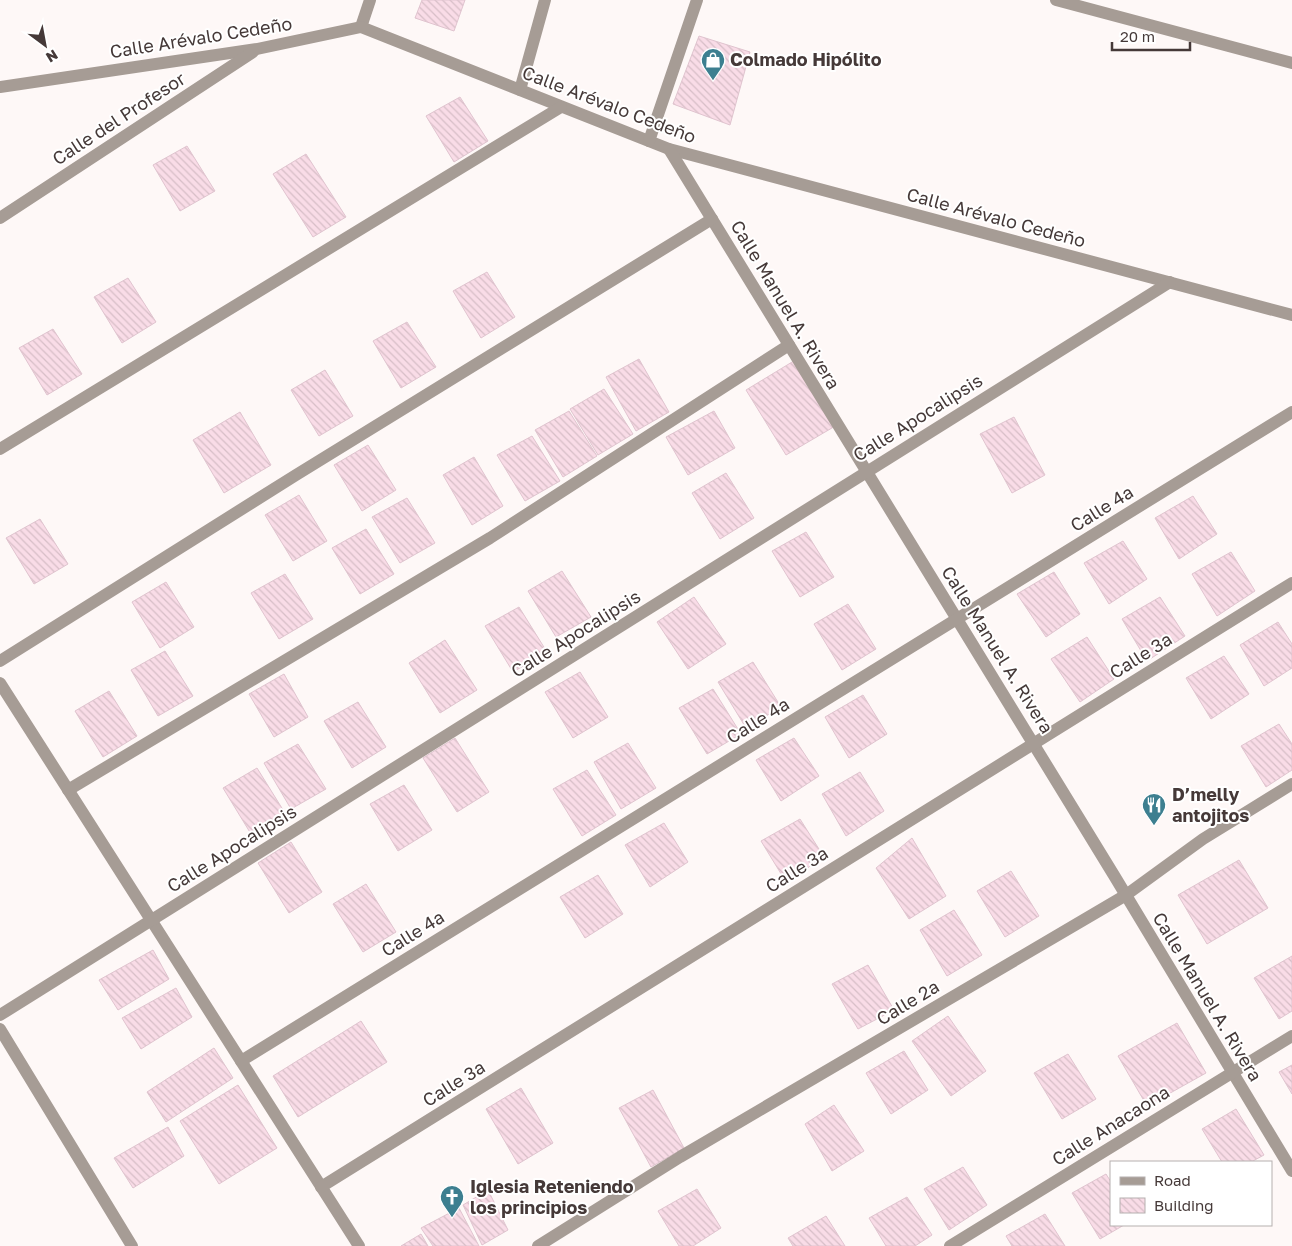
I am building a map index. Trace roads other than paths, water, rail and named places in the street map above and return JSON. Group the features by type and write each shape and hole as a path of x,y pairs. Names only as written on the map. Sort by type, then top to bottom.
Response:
{"street":[{"path":"361,27 370,0"},
{"path":"520,90 545,0"},
{"path":"649,141 698,0"},
{"path":"1056,0 1292,63"},
{"name":"Calle Arévalo Cedeño","path":"0,86 257,49 361,27 669,149 1292,314"},
{"name":"Calle del Profesor","path":"0,218 257,49"},
{"path":"0,449 561,107"},
{"name":"Calle Manuel A. Rivera","path":"669,149 1034,744 1292,1171"},
{"path":"0,661 296,475 712,219"},
{"name":"Calle Apocalipsis","path":"0,1015 1170,282"},
{"path":"68,790 490,538 790,345"},
{"name":"Calle 4a","path":"242,1061 1292,412"},
{"name":"Calle 3a","path":"322,1186 1292,583"},
{"path":"0,683 360,1246"},
{"name":"Calle 2a","path":"538,1246 680,1157 1126,895 1203,840 1292,784"},
{"path":"0,1030 132,1246"},
{"name":"Calle Anacaona","path":"950,1246 1292,1036"}],"place":[{"name":"Colmado Hipólito","path":"713,81"},
{"name":"D’melly antojitos","path":"1154,826"},
{"name":"Iglesia Reteniendo los principios","path":"452,1218"}]}
